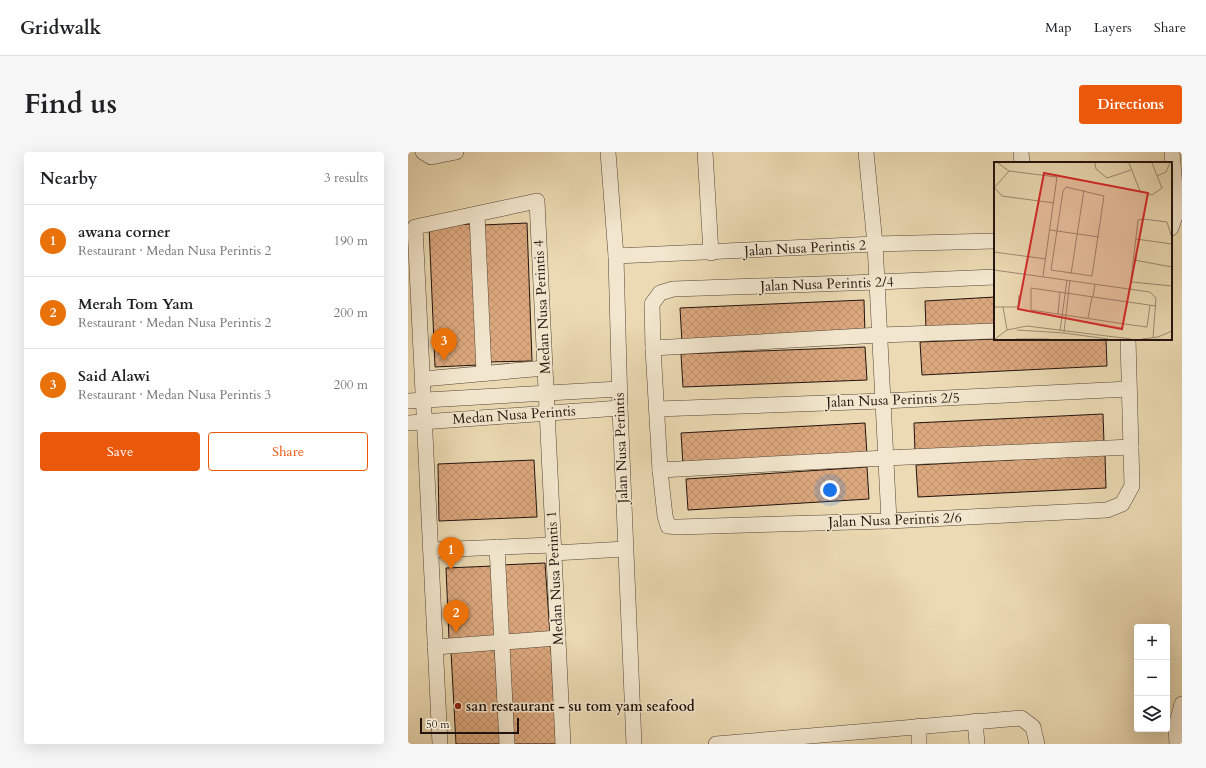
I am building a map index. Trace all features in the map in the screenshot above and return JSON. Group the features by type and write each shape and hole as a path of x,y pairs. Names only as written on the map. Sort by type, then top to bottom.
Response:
{"street":[{"path":"423,152 431,157 456,152"},
{"name":"Jalan Nusa Perintis","path":"608,152 616,256 619,388 634,744"},
{"path":"705,152 711,253"},
{"path":"866,152 875,244 889,521"},
{"path":"1021,152 1022,162"},
{"path":"1172,152 1177,210 1172,225"},
{"name":"Medan Nusa Perintis 4","path":"477,214 536,201 547,413"},
{"path":"440,744 415,227 477,214 484,373"},
{"name":"Jalan Nusa Perintis 2","path":"616,256 711,253 875,244 994,241"},
{"name":"Jalan Nusa Perintis 2/4","path":"653,348 652,304 660,293 673,289 994,277"},
{"path":"994,331 880,335 653,348 660,470 1131,447 1128,340"},
{"path":"423,379 545,368"},
{"path":"408,401 619,388"},
{"name":"Jalan Nusa Perintis 2/5","path":"657,409 883,401 1129,389"},
{"name":"Medan Nusa Perintis","path":"408,423 620,408"},
{"name":"Medan Nusa Perintis 1","path":"547,413 563,744"},
{"name":"Jalan Nusa Perintis 2/6","path":"660,470 665,516 668,526 678,527 889,521 1107,510 1122,504 1132,486 1131,447"},
{"path":"431,550 498,547 625,549"},
{"path":"498,547 506,744"},
{"path":"435,647 558,638"},
{"path":"1176,744 1176,726 1182,704"},
{"path":"716,744 855,738 919,726 1021,718 1033,727 1036,744"},
{"path":"975,721 977,744"},
{"path":"919,726 919,744"}],"building":[{"path":"527,223 532,361 488,362 483,225"},
{"path":"472,224 478,365 435,367 429,226"},
{"path":"994,297 994,325 926,329 925,301"},
{"path":"864,300 865,335 682,343 680,308"},
{"path":"994,339 1106,340 1107,366 922,375 920,342"},
{"path":"865,347 867,380 683,387 681,354"},
{"path":"1103,414 1104,443 915,452 914,423"},
{"path":"865,423 867,455 683,465 681,433"},
{"path":"1105,455 1106,488 918,497 916,465"},
{"path":"534,460 537,517 439,521 438,464"},
{"path":"867,467 869,499 688,510 686,479"},
{"path":"545,563 550,634 505,637 501,565"},
{"path":"493,566 496,637 449,639 446,568"},
{"path":"551,646 556,744 509,744 503,648"},
{"path":"495,650 500,744 456,744 451,652"}],"place":[{"name":"Said Alawi","path":"444,361"},
{"name":"awana corner","path":"451,570"},
{"name":"Merah Tom Yam","path":"456,633"},
{"name":"san restaurant - su tom yam seafood","path":"458,706"}]}
